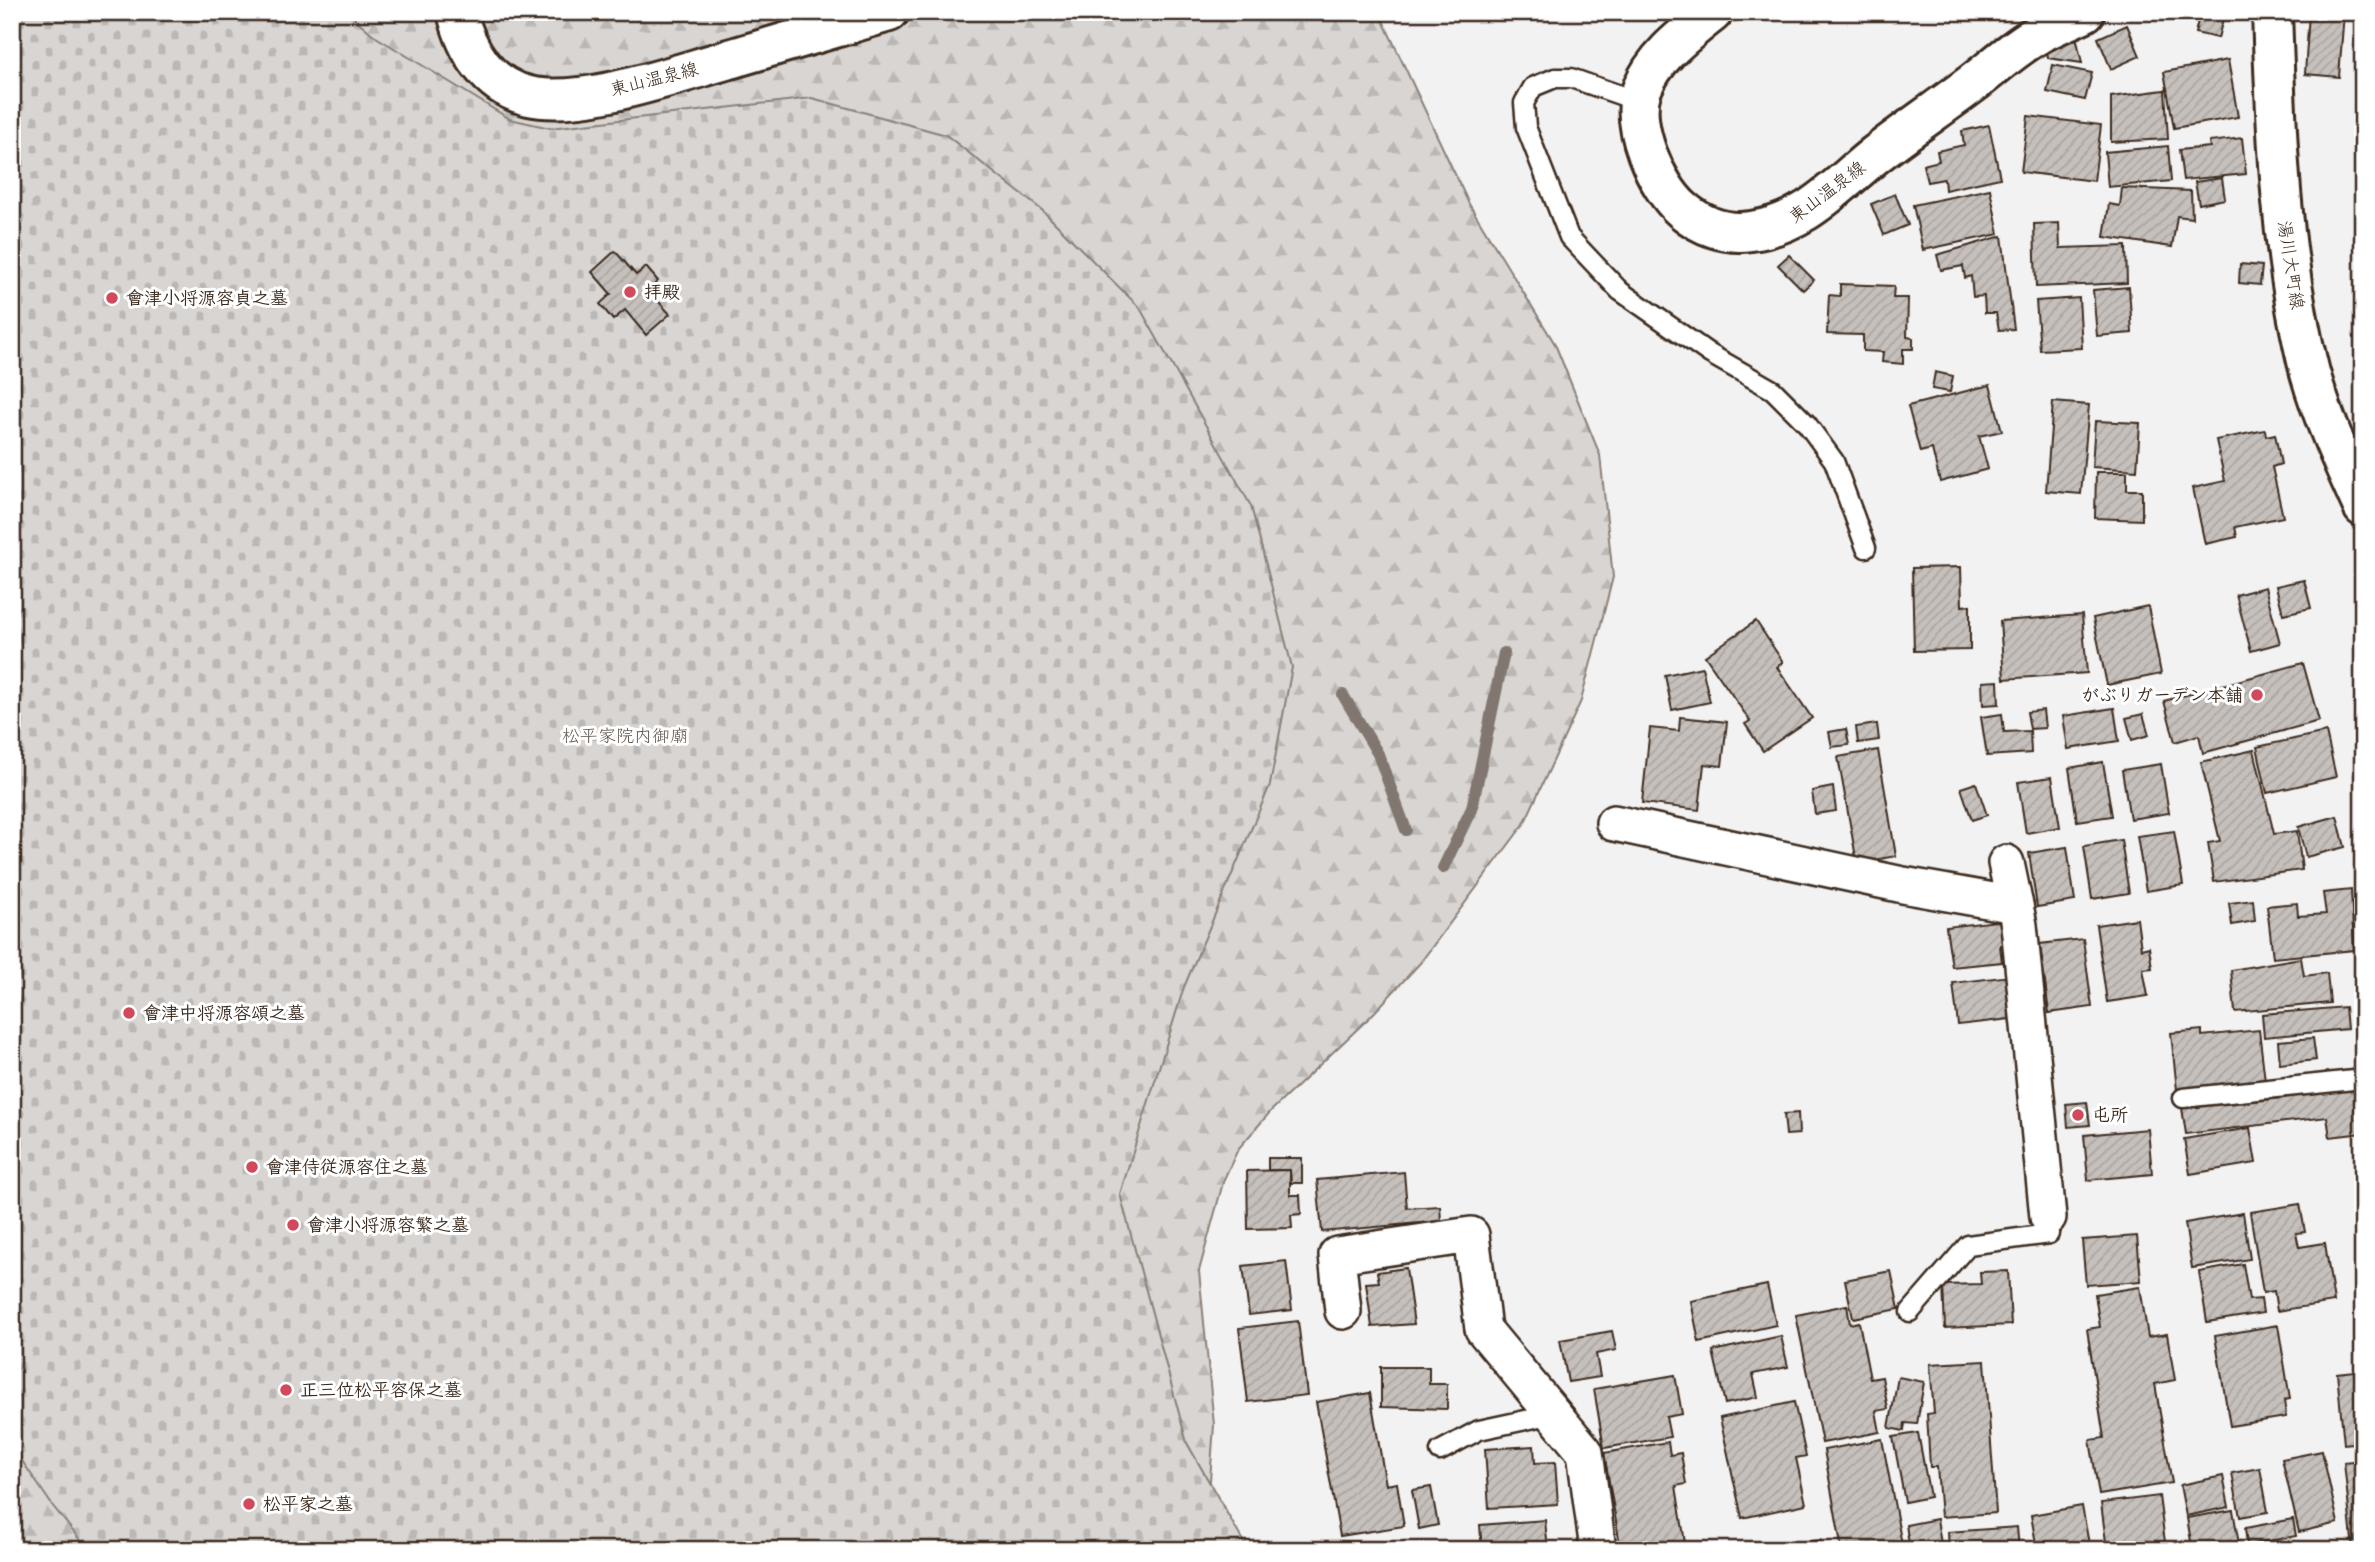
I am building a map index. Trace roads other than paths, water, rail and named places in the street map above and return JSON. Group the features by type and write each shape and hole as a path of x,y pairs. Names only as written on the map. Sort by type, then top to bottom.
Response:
{"main road":[{"name":"東山温泉線","path":"457,12 471,53 496,82 528,96 565,97 646,84 889,12"},
{"name":"東山温泉線","path":"1713,12 1674,44 1657,64 1641,91 1642,141 1651,164 1681,208 1703,224 1727,232 1783,225 1807,212 1876,155 2036,35 2085,12"},
{"name":"湯川大町線","path":"2272,12 2275,121 2284,220 2301,326 2311,373 2327,425 2363,507"}],"street":[{"path":"1614,823 1903,885 2015,905"},
{"path":"2006,863 2015,905 2048,1217"},
{"path":"1343,1311 1336,1255 1471,1235 1483,1329 1585,1452 1598,1550"}],"lane":[{"path":"1640,103 1571,78 1555,78 1533,87 1524,103 1526,127 1569,237 1620,291 1710,354 1773,390 1807,424 1835,460 1866,548"},
{"path":"2183,1098 2363,1079"},
{"path":"1910,1312 1968,1245 2049,1234 2048,1217"},
{"path":"1440,1451 1479,1430 1554,1414"}],"waterway":[{"path":"1443,868 1472,808 1504,653"},
{"path":"1343,695 1378,754 1406,830"}],"place":[{"name":"拝殿","path":"630,292"},
{"name":"會津小将源容貞之墓","path":"112,298"},
{"name":"がぶりガーデン本舗","path":"2257,695"},
{"name":"會津中将源容頌之墓","path":"129,1013"},
{"name":"屯所","path":"2078,1115"},
{"name":"會津侍従源容住之墓","path":"252,1167"},
{"name":"會津小将源容繁之墓","path":"293,1225"},
{"name":"正三位松平容保之墓","path":"286,1390"},
{"name":"松平家之墓","path":"249,1504"}],"park label":[{"name":"松平家院内御廟","path":"625,736"}]}
